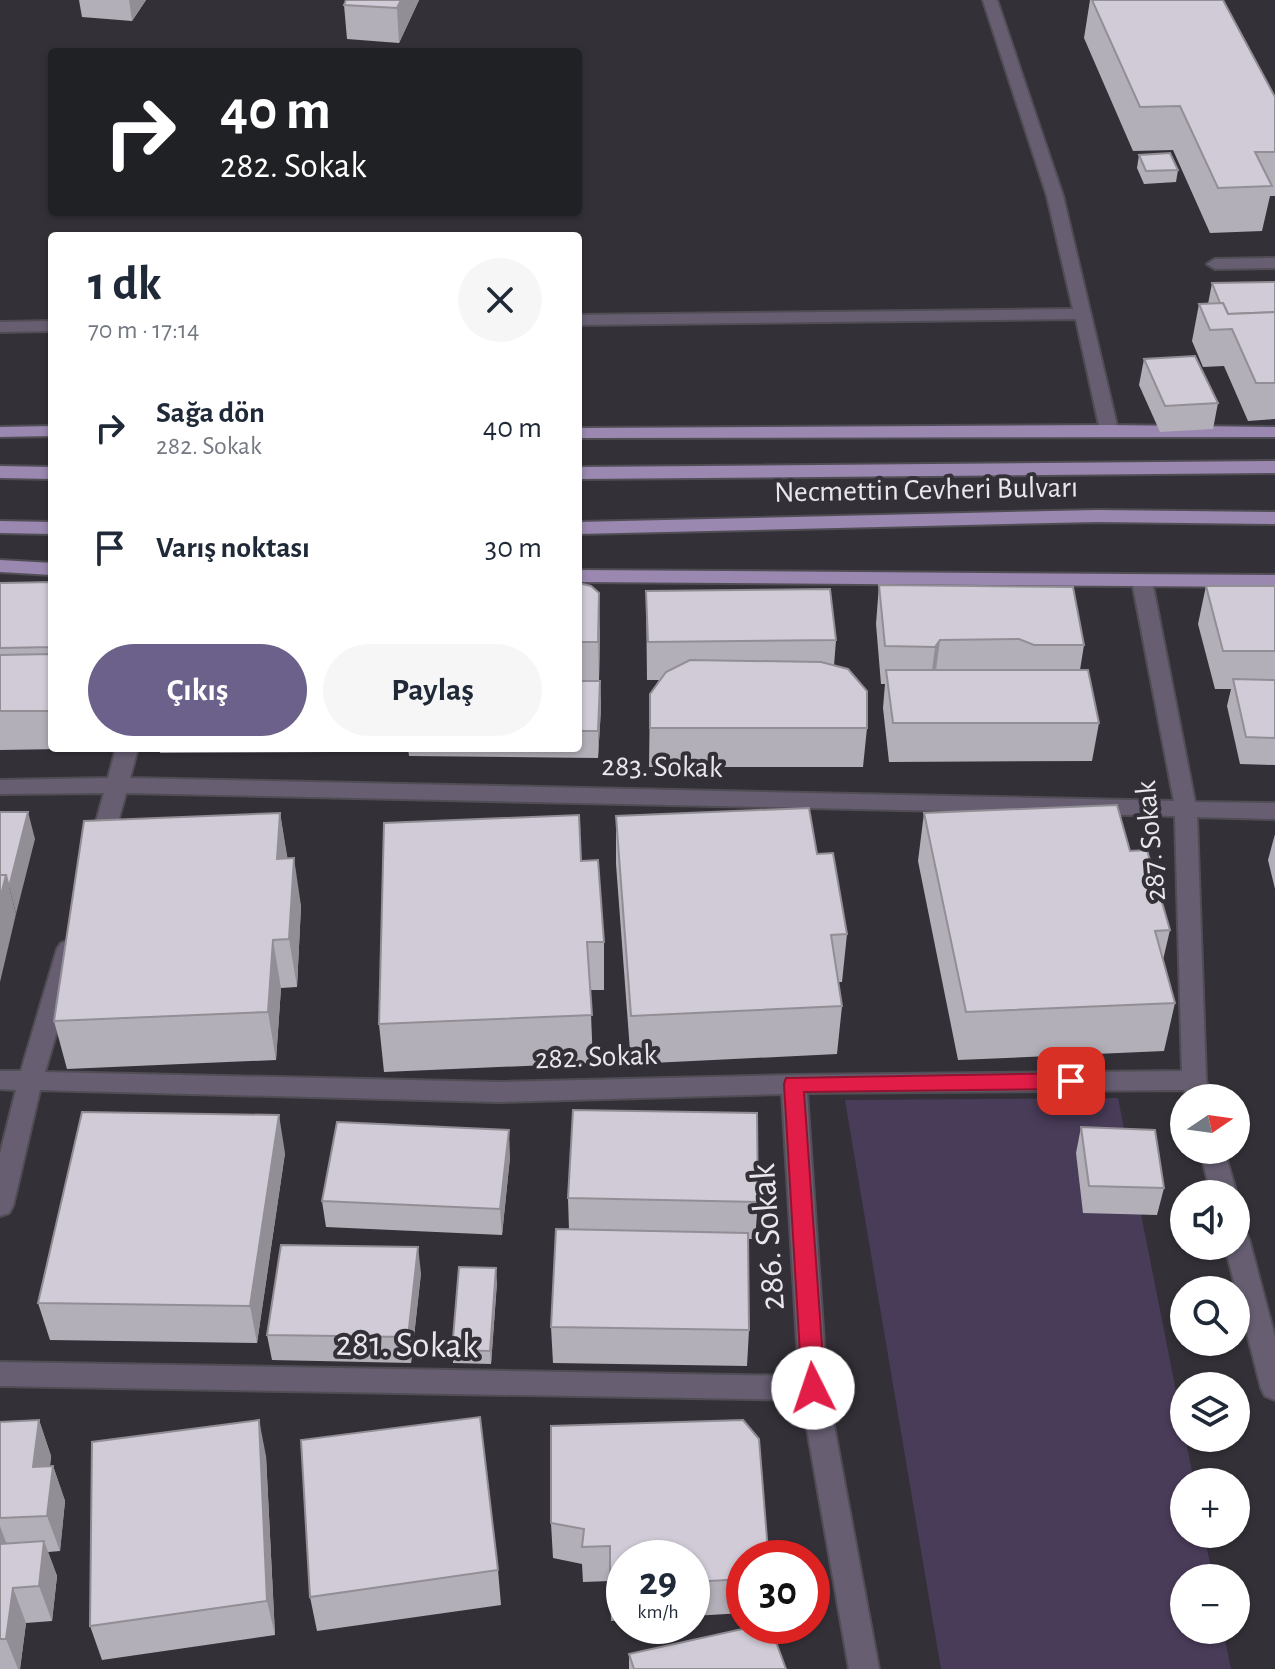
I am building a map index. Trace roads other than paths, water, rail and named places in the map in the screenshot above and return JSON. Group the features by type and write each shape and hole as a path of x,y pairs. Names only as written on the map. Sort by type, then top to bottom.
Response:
{"main road":[{"path":"0,432 48,431"},
{"path":"582,433 1275,432"},
{"name":"Necmettin Cevheri Bulvarı","path":"582,473 1275,467"},
{"path":"0,472 48,473"},
{"name":"Necmettin Cevheri Bulvarı","path":"582,528 1082,517 1275,518"},
{"path":"0,527 48,528"},
{"path":"0,566 48,569"},
{"path":"582,576 1275,581"}],"street":[{"path":"990,0 1055,196 1109,430"},
{"path":"1215,264 1275,263"},
{"path":"582,320 1083,314"},
{"path":"0,327 48,326"},
{"name":"287. Sokak","path":"1142,581 1186,809 1196,1084"},
{"path":"92,874 126,752"},
{"name":"283. Sokak","path":"0,787 118,785 1275,811"},
{"path":"0,1206 30,1081 74,933"},
{"name":"282. Sokak","path":"0,1080 499,1092 794,1084 1170,1089"},
{"name":"286. Sokak","path":"794,1084 813,1388 864,1669"},
{"path":"1241,1260 1275,1388"},
{"name":"281. Sokak","path":"0,1374 813,1388"}]}
